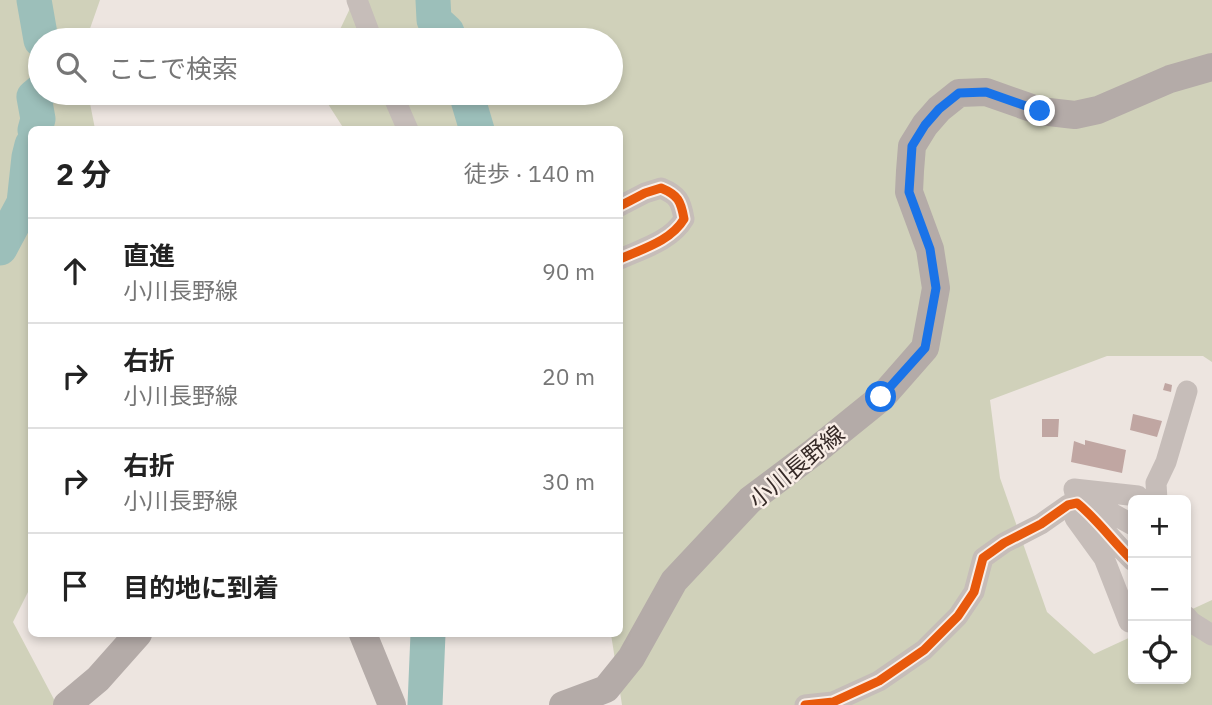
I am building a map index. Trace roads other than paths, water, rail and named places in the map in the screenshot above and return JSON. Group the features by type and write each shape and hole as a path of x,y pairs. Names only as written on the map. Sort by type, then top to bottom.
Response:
{"main road":[{"name":"小川長野線","path":"563,705 606,689 631,658 674,581 750,500 881,397 925,348 936,288 930,249 909,192 910,171 912,146 939,109 959,93 986,92 1040,111 1075,115 1098,110 1170,79 1212,67"},
{"path":"67,705 98,679 135,637"},
{"path":"364,637 392,705"}],"street":[{"path":"358,0 368,28"},
{"path":"397,105 406,126"},
{"path":"623,204 661,188 674,193 682,207 684,219 678,229 661,240 623,258"},
{"path":"1129,621 1104,558 1075,517 1074,489 1142,494 1156,483 1166,463 1187,391"},
{"path":"805,705 833,702 879,681 924,650 958,616 974,592 983,558 1068,505 1086,499 1128,523"},
{"path":"1076,503 1086,510 1130,558"},
{"path":"1190,621 1212,635"}],"waterway":[{"path":"34,0 39,28"},
{"path":"433,0 434,20 443,28"},
{"path":"35,105 38,119 36,126"},
{"path":"470,105 476,126"},
{"path":"0,248 24,203 28,166"},
{"path":"425,705 428,637"}]}
